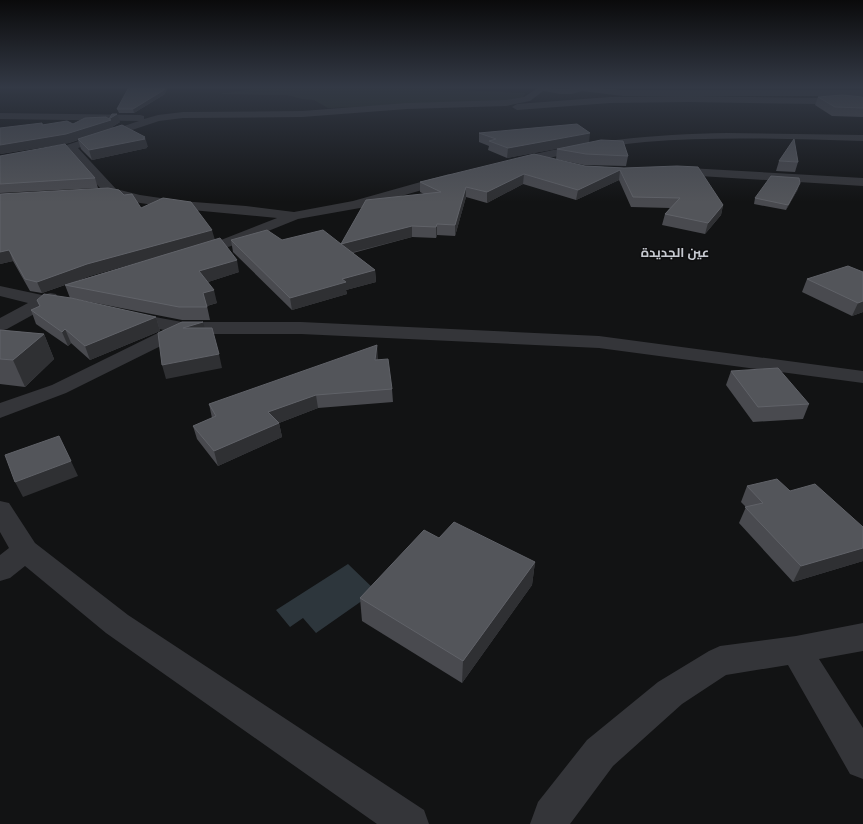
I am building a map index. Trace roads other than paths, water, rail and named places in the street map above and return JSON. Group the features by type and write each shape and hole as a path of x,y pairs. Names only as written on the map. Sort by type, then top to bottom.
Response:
{"street":[{"path":"57,150 71,147 136,125"},
{"path":"505,164 600,144 645,139 768,136 863,138"},
{"path":"71,147 111,192"},
{"path":"533,158 558,164"},
{"path":"660,171 863,182"},
{"path":"184,256 226,243 294,216 355,204 461,175"},
{"path":"95,193 111,192 154,201 294,216"},
{"path":"0,325 53,296 75,288"},
{"path":"0,291 45,301 83,306"},
{"path":"109,312 182,328 301,328 599,342 863,377"},
{"path":"0,411 59,389 182,328"},
{"path":"0,510 25,551 117,624 410,824"},
{"path":"0,570 25,551"},
{"path":"550,824 552,816 600,754 670,693 720,661 796,650 863,637"},
{"path":"796,650 863,761"}],"district":[{"name":"عين الجديدة","path":"675,252"}]}
